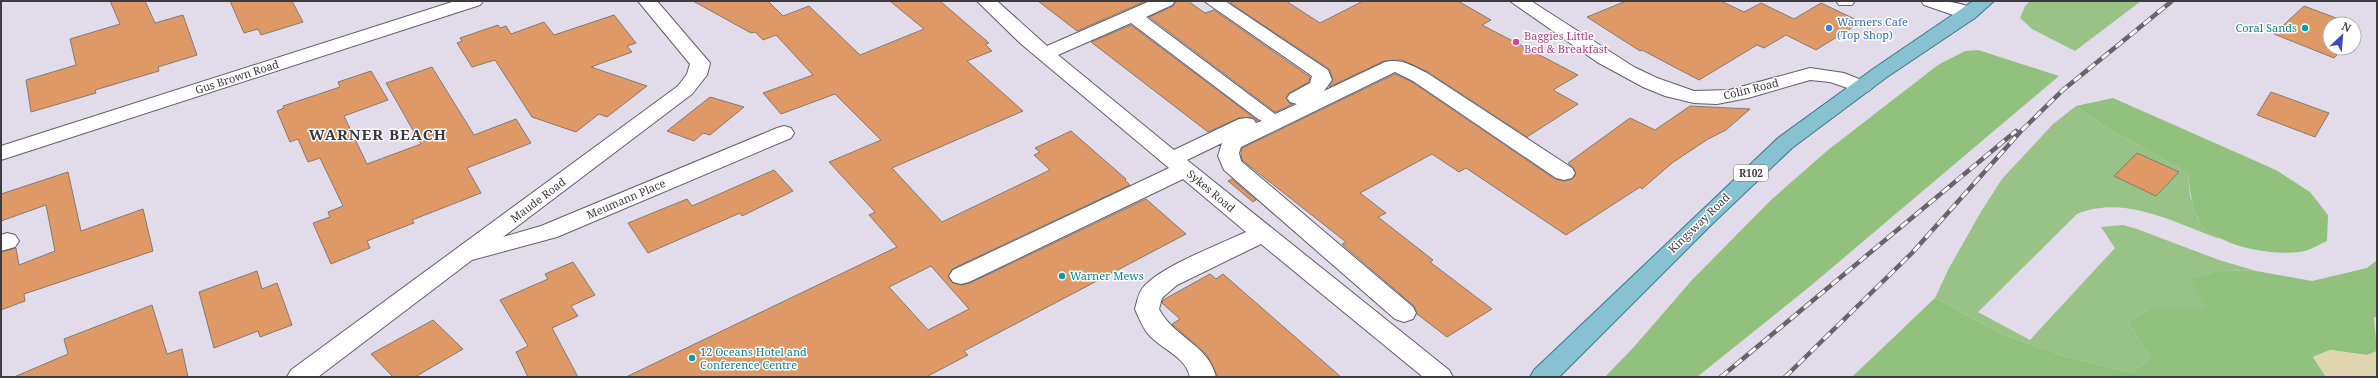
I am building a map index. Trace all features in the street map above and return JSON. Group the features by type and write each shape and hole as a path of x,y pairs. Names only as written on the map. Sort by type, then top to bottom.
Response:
{"main road":[{"name":"Kingsway Road","path":"1543,377 1754,170 1784,143 1880,73 1985,1"}],"street":[{"name":"Gus Brown Road","path":"1,153 474,1"},
{"name":"Maude Road","path":"300,377 685,90 698,75 700,63 647,1"},
{"name":"Sykes Road","path":"986,1 1027,39 1046,53 1241,216 1440,377"},
{"path":"1046,53 1166,1"},
{"path":"961,276 1178,164 1317,87 1322,80 1321,74 1213,1"},
{"path":"1930,1 1968,14"},
{"name":"Colin Road","path":"1531,3 1632,74 1653,85 1695,97 1725,97 1809,74 1826,74 1842,78 1862,87"},
{"path":"1133,16 1265,115"},
{"path":"1404,313 1232,165 1228,157 1228,150 1234,142 1392,66 1401,67 1420,77 1564,173"},
{"name":"Meumann Place","path":"464,256 549,232 784,133"},
{"path":"1241,216 1271,197"},
{"path":"1203,377 1202,369 1194,358 1157,328 1147,308 1151,294 1168,279 1262,233"}],"green space":[{"path":"2030,1 2141,1 2075,51 2032,29 2020,18 2025,6"},
{"path":"1978,50 2059,76 1808,288 1697,377 1605,377 1633,348 1692,280 1771,200 1828,150 1938,65 1965,51"},
{"path":"2113,98 2276,170 2310,192 2328,215 2327,241 2305,251 2262,251 2230,243 2205,228 2198,218 2192,202 2188,173 2104,126 2076,106"},
{"path":"2076,106 2104,126 2188,173 2190,196 2198,219 2220,239 2167,219 2131,209 2113,207 2095,209 2077,214 1978,312 2030,340 2115,248 2101,227 2123,225 2219,260 2256,271 2220,270 2191,279 2208,310 2150,309 2128,322 2151,357 2132,373 2067,357 2004,335 1935,298 1949,268 1982,210 2002,179 2053,124"},
{"path":"2377,260 2377,316 2374,318 2377,351 2367,355 2330,350 2313,357 2326,377 1852,377 1935,298 2004,335 2067,357 2132,373 2151,357 2128,322 2150,309 2207,309 2190,279 2220,270 2256,271 2312,281 2367,268"}],"sand":[{"path":"2330,350 2367,355 2377,351 2377,377 2326,377 2313,357"}],"building":[{"path":"110,1 145,1 155,23 183,15 197,55 158,67 159,71 95,90 96,93 31,112 26,80 76,65 70,39 120,24"},
{"path":"230,1 292,1 303,22 261,35 258,29 244,33"},
{"path":"693,1 768,1 783,16 809,6 860,55 924,29 890,1 940,1 989,43 985,44 992,51 967,61 1023,111 892,168 942,222 1050,170 1034,155 1040,152 1035,148 1071,131 1126,179 1125,180 1130,185 952,269 948,277 953,283 961,285 970,283 1146,199 1186,234 964,351 968,355 926,377 626,377 897,247 869,215 875,212 829,162 881,140 835,94 781,114 763,93 813,75 776,35 763,40 755,32 751,33","holes":["931,266 969,309 928,330 889,287"]},
{"path":"1038,1 1146,1 1077,31"},
{"path":"1176,1 1188,1 1205,13 1214,10 1310,77 1309,82 1289,93 1286,97 1289,103 1293,104 1275,112 1149,17 1173,6"},
{"path":"1234,1 1286,1 1320,23 1363,1 1458,1 1491,20 1482,25 1578,75 1553,90 1578,104 1527,137 1428,72 1402,60 1384,61 1329,87 1333,79 1329,69 1230,3"},
{"path":"1626,1 1721,1 1744,12 1761,3 1794,19 1821,3 1861,22 1816,50 1786,35 1764,48 1757,45 1699,80 1642,50 1640,51 1587,17"},
{"name":"Coral Sands","path":"2304,6 2331,16 2322,16 2322,53 2274,34"},
{"path":"614,15 636,43 627,46 632,52 591,67 647,86 607,117 599,114 576,132 532,117 495,60 472,67 457,43 462,41 460,38 498,25 500,28 506,26 511,34 544,22 554,35"},
{"path":"1131,25 1258,121 1253,118 1239,118 1208,132 1091,42"},
{"path":"432,67 474,135 516,119 531,143 467,168 481,193 412,220 414,223 367,241 370,248 331,264 313,223 330,217 328,212 343,206 320,158 308,162 298,139 290,142 277,111 284,108 283,106 340,87 338,82 371,71 388,100 344,116 367,164 421,144 386,83"},
{"path":"1395,74 1412,82 1555,179 1564,181 1572,179 1576,174 1573,167 1568,163 1630,118 1655,130 1690,106 1750,109 1726,130 1708,139 1672,163 1642,189 1640,187 1566,235 1466,168 1459,172 1432,154 1360,193 1386,213 1378,217 1433,260 1430,262 1492,309 1447,337 1417,314 1414,306 1342,244 1346,242 1242,160 1242,148"},
{"path":"2271,92 2329,113 2315,137 2257,115"},
{"path":"710,97 744,107 710,135 703,133 694,141 667,131"},
{"path":"2137,153 2179,172 2156,196 2114,176"},
{"path":"774,170 793,191 742,216 740,213 648,253 628,223 687,199 692,206"},
{"path":"68,172 81,231 143,209 153,251 24,294 25,301 1,310 1,252 16,248 19,265 55,251 46,205 1,221 1,194"},
{"path":"1232,179 1256,200 1253,202 1228,181"},
{"path":"573,262 595,295 571,306 578,316 552,328 578,377 528,377 516,352 528,346 500,300 548,279 545,274"},
{"path":"257,271 262,289 277,283 292,325 260,337 258,331 214,348 199,292"},
{"path":"1210,274 1216,279 1223,274 1341,377 1218,377 1207,355 1172,324 1180,319 1162,303 1163,300"},
{"path":"152,305 167,354 182,349 188,377 14,377 68,354 64,339"},
{"path":"433,320 463,349 415,377 393,377 371,354"}],"railway":[{"path":"1785,377 1912,253 2021,131 2063,90 2172,1"},
{"path":"1721,377 2016,131"}],"place":[{"name":"Warners Cafe (Top Shop)","path":"1829,28"},
{"name":"Coral Sands","path":"2305,28"},
{"name":"Baggies Little Bed & Breakfast","path":"1516,42"},
{"name":"Warner Mews","path":"1062,276"},
{"name":"12 Oceans Hotel and Conference Centre","path":"692,358"}],"district":[{"name":"WARNER BEACH","path":"378,135"}]}
